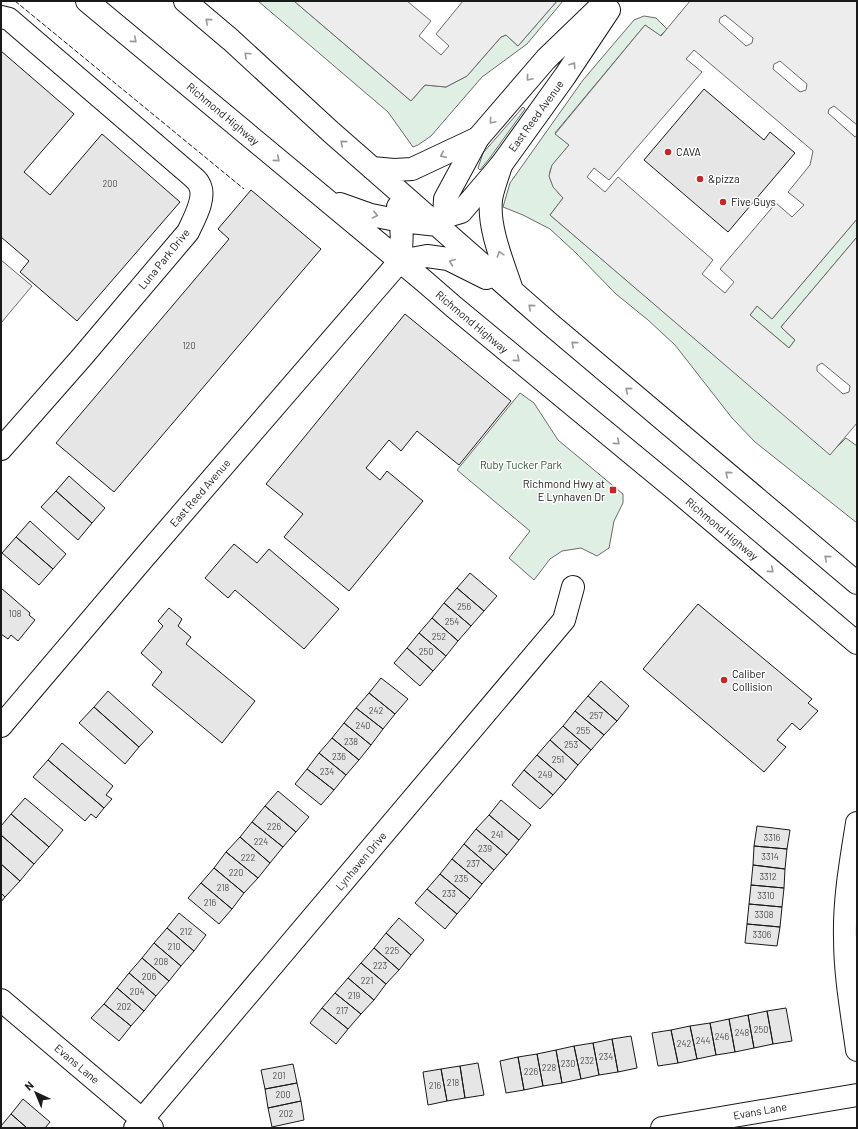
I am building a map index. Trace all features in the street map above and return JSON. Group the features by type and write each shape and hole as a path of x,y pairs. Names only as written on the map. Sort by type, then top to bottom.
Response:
{"main road":[{"name":"Richmond Highway","path":"88,1 677,491 857,643"},
{"path":"185,1 231,40 372,168 392,185 441,221 512,291 857,582"},
{"path":"424,280 427,256 441,221 445,199 478,138 546,58 606,1"},
{"name":"East Reed Avenue","path":"441,221 461,212 501,165 565,76 615,1"},
{"name":"Luna Park Drive","path":"1,17 9,19 193,176 200,184 202,194 197,214 188,232 82,357 1,449"},
{"path":"372,168 394,170 412,169 478,138"},
{"path":"501,165 491,199 490,219 512,291"},
{"path":"392,185 401,220 402,235 400,261 427,256 448,259 512,291"},
{"path":"325,199 371,215 401,220 441,221"},
{"name":"East Reed Avenue","path":"1,726 400,261"},
{"name":"Lynhaven Drive","path":"143,1125 564,620 573,587"},
{"path":"857,823 848,882 845,938 847,983 857,1050"},
{"name":"Evans Lane","path":"1,1000 143,1125"},
{"name":"Evans Lane","path":"662,1128 857,1095"}],"green space":[{"path":"258,1 294,1 411,101 425,85 446,87 467,76 501,37 506,35 518,46 557,1 563,1 527,44 482,77 431,136 413,147 388,112"},
{"path":"644,16 656,18 667,29 660,36 645,25 555,133 569,145 550,170 551,182 563,198 550,215 830,454 846,438 857,446 857,523 755,442 732,418 675,345 648,320 616,294 550,229 523,215 503,207 510,183 583,80 634,20"},
{"path":"523,107 525,109 480,170 478,168 483,153"},
{"path":"857,219 857,237 781,327 795,340 789,348 750,315 757,306 772,319"},
{"name":"Ruby Tucker Park","path":"520,393 534,403 558,440 623,494 623,503 614,521 609,548 597,556 581,548 562,551 550,559 534,580 509,558 530,531 457,470"}],"shaded area":[{"path":"294,1 407,1 431,21 419,36 441,55 449,46 436,34 463,1 557,1 518,46 506,35 501,37 467,76 446,87 425,85 411,101"},
{"path":"690,1 857,1 857,125 834,106 829,109 828,113 855,137 857,136 857,219 772,319 757,306 750,315 789,348 795,340 781,327 857,237 857,423 830,455 550,215 563,198 553,187 549,176 552,165 569,145 555,134 645,25 661,36","holes":["725,15 753,38 752,43 746,46 719,22 720,18","694,50 813,151 810,165 788,192 804,205 792,217 776,203 720,269 734,282 725,293 702,274 713,260 618,177 605,192 587,177 594,168 609,180 702,72 686,59","780,61 807,84 806,90 800,92 773,69 774,64","822,363 850,386 849,392 843,394 817,371 817,366"]},
{"path":"1,260 32,286 1,323"}],"building":[{"path":"1,51 74,114 24,172 50,195 102,134 180,202 77,321 20,272 29,261 1,237"},
{"path":"704,89 764,140 770,132 795,153 728,232 644,160"},
{"path":"251,190 321,249 114,492 56,443 229,239 218,229"},
{"path":"405,314 511,401 459,465 417,431 401,451 389,440 366,468 380,480 387,471 423,501 349,591 284,537 303,514 266,484"},
{"path":"69,476 105,508 92,523 56,491"},
{"path":"56,491 92,523 78,540 41,507"},
{"path":"30,521 66,554 53,569 16,537"},
{"path":"16,537 53,569 39,585 2,553"},
{"path":"234,544 257,563 269,549 339,609 304,649 235,590 228,598 205,578"},
{"path":"470,573 497,596 484,611 457,588"},
{"path":"1,588 30,613 29,615 35,620 18,641 11,635 8,639 1,634"},
{"path":"457,588 484,611 471,626 444,603"},
{"path":"444,603 471,626 458,641 432,618"},
{"path":"698,604 812,699 808,703 818,711 800,730 792,723 777,740 786,747 764,772 643,669"},
{"path":"169,608 182,619 178,626 191,637 186,644 255,701 222,743 152,685 162,672 141,653 163,626 158,621"},
{"path":"432,618 458,641 446,656 419,633"},
{"path":"419,633 446,656 433,671 407,648"},
{"path":"407,648 433,671 420,686 394,663"},
{"path":"381,678 408,699 395,714 369,693"},
{"path":"601,681 629,706 617,721 588,696"},
{"path":"108,691 153,732 139,747 94,707"},
{"path":"369,693 395,714 383,729 356,708"},
{"path":"588,696 617,721 604,735 575,711"},
{"path":"94,707 139,747 125,764 79,723"},
{"path":"356,708 383,729 371,745 344,723"},
{"path":"575,711 604,735 591,750 563,726"},
{"path":"344,723 371,745 359,760 332,738"},
{"path":"563,726 591,750 578,765 550,740"},
{"path":"332,738 359,760 346,775 319,753"},
{"path":"550,740 578,765 566,780 537,755"},
{"path":"62,743 113,786 106,795 112,799 104,808 48,760"},
{"path":"319,753 346,775 334,790 307,769"},
{"path":"537,755 566,780 553,795 524,770"},
{"path":"48,760 104,808 96,818 91,814 85,821 33,777"},
{"path":"307,769 334,790 321,805 295,784"},
{"path":"524,770 553,795 540,809 512,785"},
{"path":"278,791 309,817 296,832 265,806"},
{"path":"25,798 63,830 49,847 11,814"},
{"path":"501,800 531,825 519,840 489,815"},
{"path":"265,806 296,832 283,847 252,822"},
{"path":"11,814 49,847 34,864 1,835 1,826"},
{"path":"489,815 519,840 507,855 476,829"},
{"path":"252,822 283,847 270,863 240,837"},
{"path":"757,826 790,830 787,849 754,846"},
{"path":"476,829 507,855 494,870 464,844"},
{"path":"1,835 34,864 20,881 1,864"},
{"path":"240,837 270,863 258,878 226,852"},
{"path":"464,844 494,870 482,884 452,859"},
{"path":"754,846 787,849 785,869 753,865"},
{"path":"226,852 258,878 244,893 214,868"},
{"path":"452,859 482,884 470,899 440,874"},
{"path":"1,864 20,881 5,897 1,893"},
{"path":"753,865 785,869 784,888 751,885"},
{"path":"214,868 244,893 232,909 201,883"},
{"path":"440,874 470,899 457,914 427,889"},
{"path":"201,883 232,909 219,924 188,898"},
{"path":"751,885 784,888 782,907 749,904"},
{"path":"427,889 457,914 445,929 415,903"},
{"path":"1,893 5,897 1,902"},
{"path":"749,904 782,907 780,927 747,924"},
{"path":"179,913 206,935 194,951 167,928"},
{"path":"399,918 424,940 411,955 386,933"},
{"path":"747,924 780,927 777,946 745,943"},
{"path":"167,928 194,951 181,966 154,943"},
{"path":"386,933 411,955 399,970 374,948"},
{"path":"154,943 181,966 169,981 142,958"},
{"path":"374,948 399,970 386,984 361,963"},
{"path":"142,958 169,981 156,996 129,973"},
{"path":"361,963 386,984 374,1000 348,978"},
{"path":"129,973 156,996 144,1011 117,988"},
{"path":"348,978 374,1000 361,1014 335,993"},
{"path":"117,988 144,1011 131,1026 104,1004"},
{"path":"335,993 361,1014 348,1029 322,1008"},
{"path":"104,1004 131,1026 119,1041 91,1018"},
{"path":"322,1008 348,1029 336,1044 310,1023"},
{"path":"786,1008 792,1041 773,1044 767,1011"},
{"path":"767,1011 773,1044 754,1048 748,1015"},
{"path":"748,1015 754,1048 735,1052 729,1019"},
{"path":"729,1019 735,1052 716,1055 710,1023"},
{"path":"710,1023 716,1055 697,1059 690,1026"},
{"path":"690,1026 697,1059 678,1063 671,1030"},
{"path":"671,1030 678,1063 658,1066 652,1033"},
{"path":"631,1036 637,1068 618,1072 612,1039"},
{"path":"612,1039 618,1072 599,1075 593,1043"},
{"path":"593,1043 599,1075 581,1079 574,1046"},
{"path":"574,1046 581,1079 562,1083 556,1050"},
{"path":"556,1050 562,1083 543,1086 537,1054"},
{"path":"537,1054 543,1086 524,1090 518,1057"},
{"path":"518,1057 524,1090 506,1093 500,1061"},
{"path":"478,1063 484,1095 465,1098 460,1066"},
{"path":"293,1064 297,1083 265,1089 261,1070"},
{"path":"460,1066 465,1098 447,1101 441,1069"},
{"path":"441,1069 447,1101 428,1105 423,1072"},
{"path":"297,1083 301,1101 268,1108 265,1089"},
{"path":"23,1099 50,1122 45,1128 27,1128 11,1114"},
{"path":"301,1101 304,1120 272,1127 268,1108"},
{"path":"11,1114 27,1128 1,1128"}],"fence":[{"path":"15,1 244,189"}],"place":[{"name":"CAVA","path":"668,152"},
{"name":"&pizza","path":"700,179"},
{"name":"Five Guys","path":"723,202"},
{"name":"Richmond Hwy at E Lynhaven Dr","path":"613,490"},
{"name":"Caliber Collision","path":"724,680"}]}
